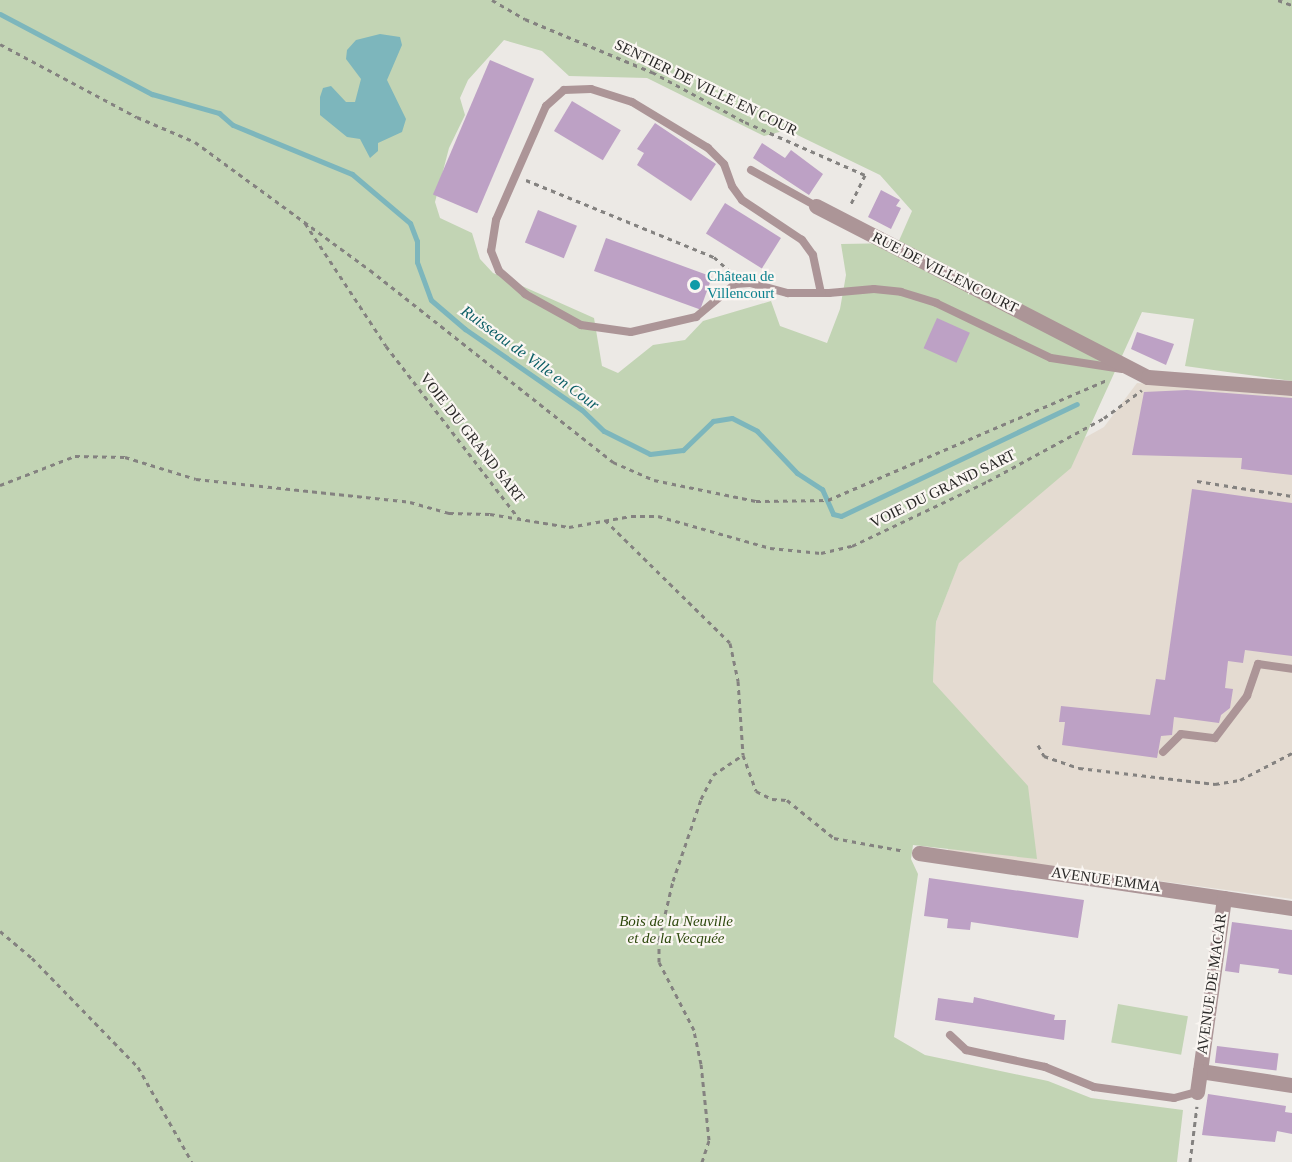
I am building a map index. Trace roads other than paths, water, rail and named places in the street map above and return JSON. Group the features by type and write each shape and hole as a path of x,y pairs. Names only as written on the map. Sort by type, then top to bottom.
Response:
{"street":[{"name":"RUE DE VILLENCOURT","path":"816,206 1117,358 1144,375 1292,388"},
{"name":"AVENUE EMMA","path":"919,853 1292,908"},
{"name":"AVENUE DE MACAR","path":"1197,1092 1224,898"},
{"name":"AVENUE DE MACAR","path":"1200,1071 1292,1085"}],"lane":[{"name":"RUE DE VILLENCOURT","path":"821,293 813,255 802,240 742,200 732,186 724,164 708,148 632,102 591,89 564,90 546,106 513,174 496,220 491,251 499,272 525,294 581,325 630,332 696,317 735,284 750,283 788,293 821,293 874,289 901,292 936,303 1051,358 1144,375"},
{"name":"RUE DE VILLENCOURT","path":"751,170 816,206"},
{"path":"1163,752 1181,734 1215,738 1247,696 1258,664 1292,669"},
{"path":"950,1035 966,1050 1045,1067 1094,1087 1174,1098 1197,1092"}],"water":[{"path":"380,34 400,37 402,45 387,80 406,119 402,132 378,143 378,151 370,158 360,139 347,137 320,115 320,97 323,88 331,86 346,102 355,102 361,79 346,59 347,50 356,40"}],"waterway":[{"name":"Ruisseau de Ville en Cour","path":"0,14 152,94 219,113 233,125 352,174 410,223 417,241 417,262 431,300 465,329 582,410 604,431 650,454 683,450 713,421 732,418 757,431 797,473 822,489 833,514 841,516 1077,404"}],"place":[{"name":"Château de Villencourt","path":"695,285"}],"park label":[{"name":"Bois de la Neuville et de la Vecquée","path":"676,930"}]}
